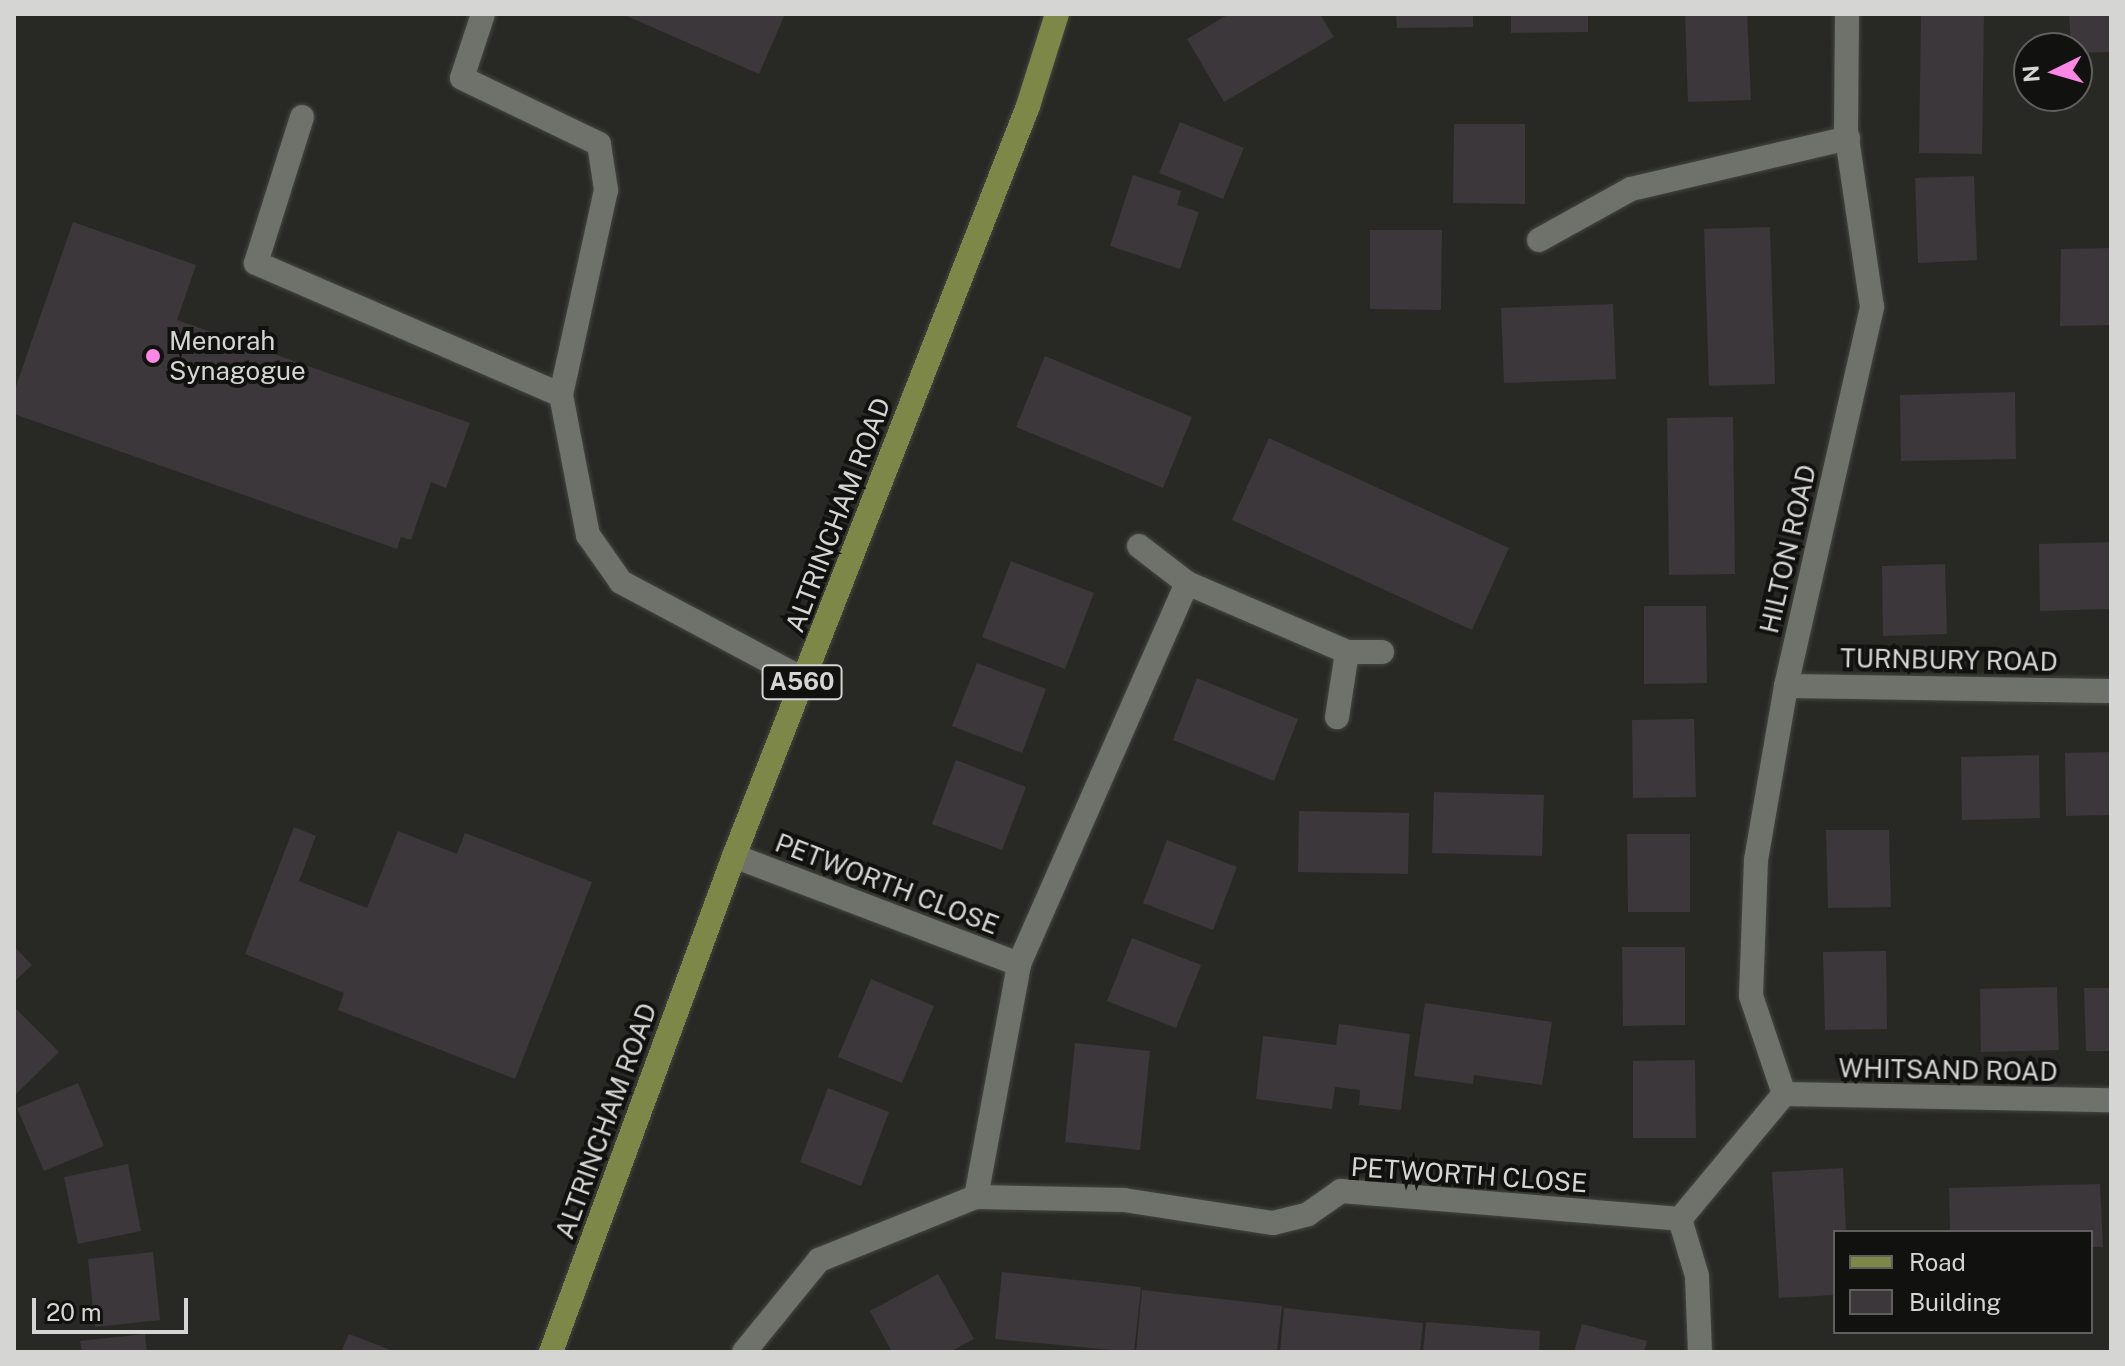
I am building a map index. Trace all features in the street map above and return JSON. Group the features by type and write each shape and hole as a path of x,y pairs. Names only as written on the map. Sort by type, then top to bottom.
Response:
{"main road":[{"name":"ALTRINCHAM ROAD","path":"551,1352 734,856 1028,106 1057,14"}],"street":[{"path":"483,14 462,78 599,144 606,190 561,395 588,535 621,582 803,679"},
{"name":"HILTON ROAD","path":"1784,1094 1751,996 1756,860 1786,686 1872,307 1848,138 1847,14"},
{"path":"302,117 256,263 561,395"},
{"path":"1539,240 1631,189 1848,138"},
{"path":"1139,546 1187,583 1347,652 1382,652"},
{"name":"PETWORTH CLOSE","path":"976,1197 1019,964 1187,583"},
{"path":"1337,717 1347,652"},
{"name":"TURNBURY ROAD","path":"1786,686 2111,691"},
{"name":"PETWORTH CLOSE","path":"734,856 1019,964"},
{"path":"1700,1352 1697,1276 1680,1219 1784,1094"},
{"name":"WHITSAND ROAD","path":"1784,1094 2111,1100"},
{"name":"PETWORTH CLOSE","path":"744,1352 819,1260 976,1197 1124,1200 1273,1223 1308,1214 1341,1191 1680,1219"}],"building":[{"path":"622,14 785,14 759,74"},
{"path":"1229,14 1320,14 1334,37 1224,102 1187,39"},
{"path":"1396,14 1473,14 1473,27 1397,28"},
{"path":"1511,14 1588,14 1588,32 1511,33"},
{"path":"1685,14 1747,14 1751,100 1688,102"},
{"path":"1921,14 1984,14 1982,154 1919,153"},
{"path":"2069,14 2111,14 2111,52 2093,53 2093,32 2070,32"},
{"path":"1180,122 1244,148 1223,199 1159,173"},
{"path":"1454,124 1525,124 1525,204 1453,203"},
{"path":"1133,175 1181,191 1177,205 1199,212 1180,269 1110,246"},
{"path":"1974,176 1977,260 1918,263 1915,178"},
{"name":"Menorah Synagogue","path":"73,222 196,265 177,320 470,423 446,488 431,482 411,540 401,537 397,549 14,414 14,392"},
{"path":"1770,227 1775,384 1709,386 1704,229"},
{"path":"1370,230 1442,230 1441,310 1370,309"},
{"path":"2111,248 2111,325 2060,326 2061,249"},
{"path":"1613,304 1616,379 1504,383 1501,308"},
{"path":"1045,356 1192,417 1163,488 1016,427"},
{"path":"2015,392 2016,459 1901,461 1900,395"},
{"path":"1733,417 1735,574 1669,575 1667,418"},
{"path":"1269,438 1509,548 1472,630 1232,520"},
{"path":"2111,542 2111,609 2040,611 2039,544"},
{"path":"1011,561 1094,593 1065,669 982,637"},
{"path":"1945,564 1947,634 1883,636 1882,566"},
{"path":"1644,606 1706,606 1707,683 1644,684"},
{"path":"977,663 1046,689 1022,753 952,726"},
{"path":"1197,678 1298,719 1274,781 1173,740"},
{"path":"1694,719 1696,797 1633,798 1632,720"},
{"path":"2111,752 2111,815 2066,816 2065,753"},
{"path":"2039,755 2040,818 1962,820 1961,757"},
{"path":"956,760 1026,787 1002,850 932,824"},
{"path":"1434,792 1544,795 1542,856 1432,853"},
{"path":"1299,811 1409,813 1408,874 1298,872"},
{"path":"294,827 316,836 299,881 367,908 398,831 457,854 465,833 592,882 515,1079 338,1010 344,993 245,954"},
{"path":"1826,830 1889,830 1891,907 1828,908"},
{"path":"1627,834 1690,834 1690,912 1628,912"},
{"path":"1167,840 1237,867 1213,930 1143,903"},
{"path":"1132,938 1201,965 1176,1028 1107,1001"},
{"path":"14,946 32,965 14,982"},
{"path":"1622,947 1685,947 1685,1025 1623,1026"},
{"path":"1886,951 1887,1029 1825,1030 1823,952"},
{"path":"871,979 934,1006 902,1083 838,1057"},
{"path":"2057,987 2059,1050 1981,1052 1980,989"},
{"path":"2084,988 2111,988 2111,1051 2086,1051"},
{"path":"1425,1003 1552,1022 1542,1085 1474,1075 1473,1084 1414,1076"},
{"path":"14,1007 59,1052 14,1096"},
{"path":"1339,1024 1410,1034 1401,1110 1359,1105 1360,1090 1335,1087 1332,1109 1256,1099 1263,1036 1336,1045"},
{"path":"1075,1043 1150,1051 1140,1150 1065,1142"},
{"path":"1695,1060 1696,1138 1633,1138 1633,1061"},
{"path":"78,1083 104,1146 44,1171 17,1108"},
{"path":"828,1088 889,1112 861,1186 800,1162"},
{"path":"128,1164 141,1231 78,1244 64,1177"},
{"path":"1843,1168 1846,1230 1833,1230 1833,1295 1779,1298 1772,1172"},
{"path":"2100,1184 2103,1247 2093,1247 2093,1230 1950,1230 1949,1188"},
{"path":"153,1252 160,1320 95,1327 88,1259"},
{"path":"1002,1272 1141,1287 1134,1352 995,1339"},
{"path":"938,1274 974,1339 950,1352 892,1352 870,1311"},
{"path":"1142,1290 1282,1306 1277,1352 1136,1352"},
{"path":"1284,1308 1423,1323 1420,1352 1280,1352"},
{"path":"1426,1322 1540,1331 1539,1352 1423,1352"},
{"path":"1582,1324 1647,1341 1644,1352 1574,1352"},
{"path":"145,1334 147,1352 82,1352 80,1341"},
{"path":"349,1334 396,1352 341,1352"}],"place":[{"name":"Menorah Synagogue","path":"153,356"}]}
